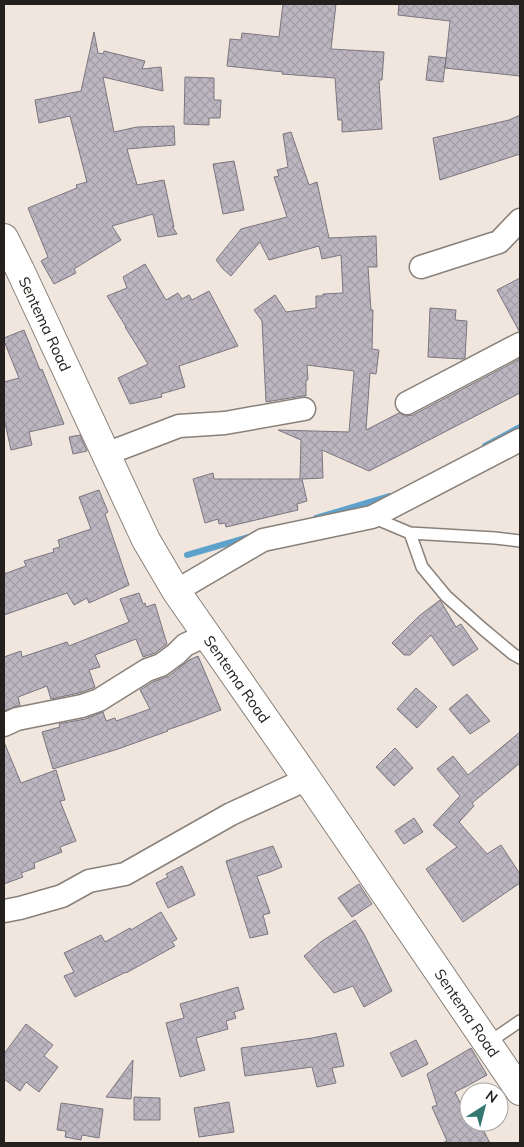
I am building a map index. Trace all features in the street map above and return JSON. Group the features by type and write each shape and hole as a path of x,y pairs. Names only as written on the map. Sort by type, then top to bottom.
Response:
{"main road":[{"name":"Sentema Road","path":"4,238 12,272 106,454 146,540 176,591 520,1091"}],"street":[{"path":"421,267 498,242 520,220"},
{"path":"407,403 520,344"},
{"path":"106,454 179,426 225,423 304,409"},
{"path":"176,591 263,540 372,517 520,440"},
{"path":"4,725 17,719 82,706 99,700 176,654 185,645 206,635"},
{"path":"4,911 62,896 89,881 125,874 231,814 307,779"}],"lane":[{"path":"372,517 410,533 494,538 520,542"},
{"path":"410,533 422,567 446,596 483,629 520,658"},
{"path":"488,1043 520,1021"}],"building":[{"path":"283,4 336,4 331,49 384,52 382,80 379,80 382,129 342,132 342,120 338,120 335,78 282,74 283,72 227,66 230,39 241,40 242,33 279,37"},
{"path":"399,4 520,4 520,76 445,68 450,21 398,15"},
{"path":"94,32 98,53 103,54 104,51 145,61 142,69 161,67 163,91 103,77 114,132 137,127 174,126 175,145 127,149 137,185 164,180 174,227 172,226 177,234 158,237 153,214 112,226 121,240 74,269 76,273 54,284 41,261 48,257 28,208 77,188 76,185 87,182 70,116 39,123 35,100 81,91"},
{"path":"429,56 446,58 443,82 426,80"},
{"path":"185,77 214,78 214,100 221,100 220,118 209,118 209,125 184,124"},
{"path":"520,115 520,154 440,180 433,138 509,120"},
{"path":"291,132 309,185 317,182 329,238 376,236 377,267 368,267 371,310 373,310 372,349 379,350 376,374 370,373 366,430 399,413 406,416 413,415 520,359 520,393 369,471 322,450 323,478 302,479 307,501 297,504 298,510 226,527 225,523 219,524 218,519 205,523 193,479 213,473 214,479 300,479 301,440 278,430 349,432 354,371 307,365 306,396 266,402 262,321 254,310 275,295 286,312 316,308 316,296 343,293 341,255 322,259 319,246 269,260 260,242 231,276 216,260 241,229 287,217 274,177 279,176 277,170 288,167 283,134"},
{"path":"234,161 244,210 223,214 213,164"},
{"path":"145,264 166,300 178,293 182,299 189,295 192,300 209,291 238,346 179,366 185,387 161,394 162,397 130,404 118,378 148,364 107,296 127,288 123,277"},
{"path":"520,278 520,331 519,331 497,290"},
{"path":"430,308 456,310 455,320 467,321 465,358 428,357"},
{"path":"24,330 64,424 29,432 32,445 11,450 4,418 4,382 19,378 4,338"},
{"path":"80,435 87,451 73,454 69,437"},
{"path":"99,490 108,512 105,514 129,585 89,603 87,598 74,605 67,593 4,615 4,574 26,566 24,561 54,552 53,549 60,547 58,540 91,529 79,497"},
{"path":"139,593 146,607 155,604 167,644 155,653 143,657 136,639 95,655 100,667 89,670 95,687 79,693 51,699 47,686 18,697 20,705 4,711 4,657 21,651 22,657 67,642 69,646 129,622 120,599"},
{"path":"440,600 456,627 461,624 478,649 453,666 431,635 410,655 404,655 392,643 419,616"},
{"path":"198,656 221,710 118,749 53,769 42,732 60,727 59,724 85,719 103,712 106,721 115,718 116,721 150,709 140,690 153,682 169,676 189,660"},
{"path":"416,688 437,707 417,728 397,709"},
{"path":"467,694 490,721 470,734 449,709"},
{"path":"520,732 520,763 472,803 474,806 459,822 487,854 501,845 520,874 520,883 463,922 426,869 457,847 433,825 460,796 437,769 453,756 468,775"},
{"path":"4,742 21,783 56,770 65,800 60,801 76,841 60,847 62,852 34,863 35,868 21,873 23,877 4,884"},
{"path":"395,748 413,768 394,786 376,767"},
{"path":"414,818 423,832 404,844 395,831"},
{"path":"273,846 282,867 257,876 270,913 263,915 268,934 250,938 226,861"},
{"path":"182,866 195,895 168,908 156,883 168,877 166,874"},
{"path":"359,884 372,904 352,917 338,898"},
{"path":"161,912 177,939 172,942 175,946 126,973 75,997 64,976 74,972 64,953 101,935 105,942 130,928 131,930"},
{"path":"355,920 364,934 392,991 364,1007 353,986 334,993 304,956 322,941"},
{"path":"238,987 244,1009 234,1012 236,1018 226,1021 228,1029 196,1038 205,1070 180,1077 166,1023 184,1018 180,1004"},
{"path":"26,1024 53,1045 44,1056 58,1067 39,1092 26,1082 20,1091 4,1079 4,1054"},
{"path":"336,1033 344,1066 332,1068 336,1083 317,1087 312,1067 245,1076 241,1048"},
{"path":"416,1040 428,1064 402,1077 390,1053"},
{"path":"471,1048 487,1075 474,1082 459,1082 459,1090 455,1092 459,1100 459,1132 484,1132 490,1143 442,1143 447,1141 432,1107 437,1105 427,1074"},
{"path":"133,1060 131,1099 106,1097"},
{"path":"134,1097 160,1098 160,1120 134,1120"},
{"path":"229,1102 234,1132 199,1137 194,1108"},
{"path":"61,1103 103,1109 99,1138 82,1135 81,1140 65,1137 66,1131 57,1130"}],"waterway":[{"path":"485,446 520,427"},
{"path":"316,518 390,496"},
{"path":"187,555 249,537"}]}
